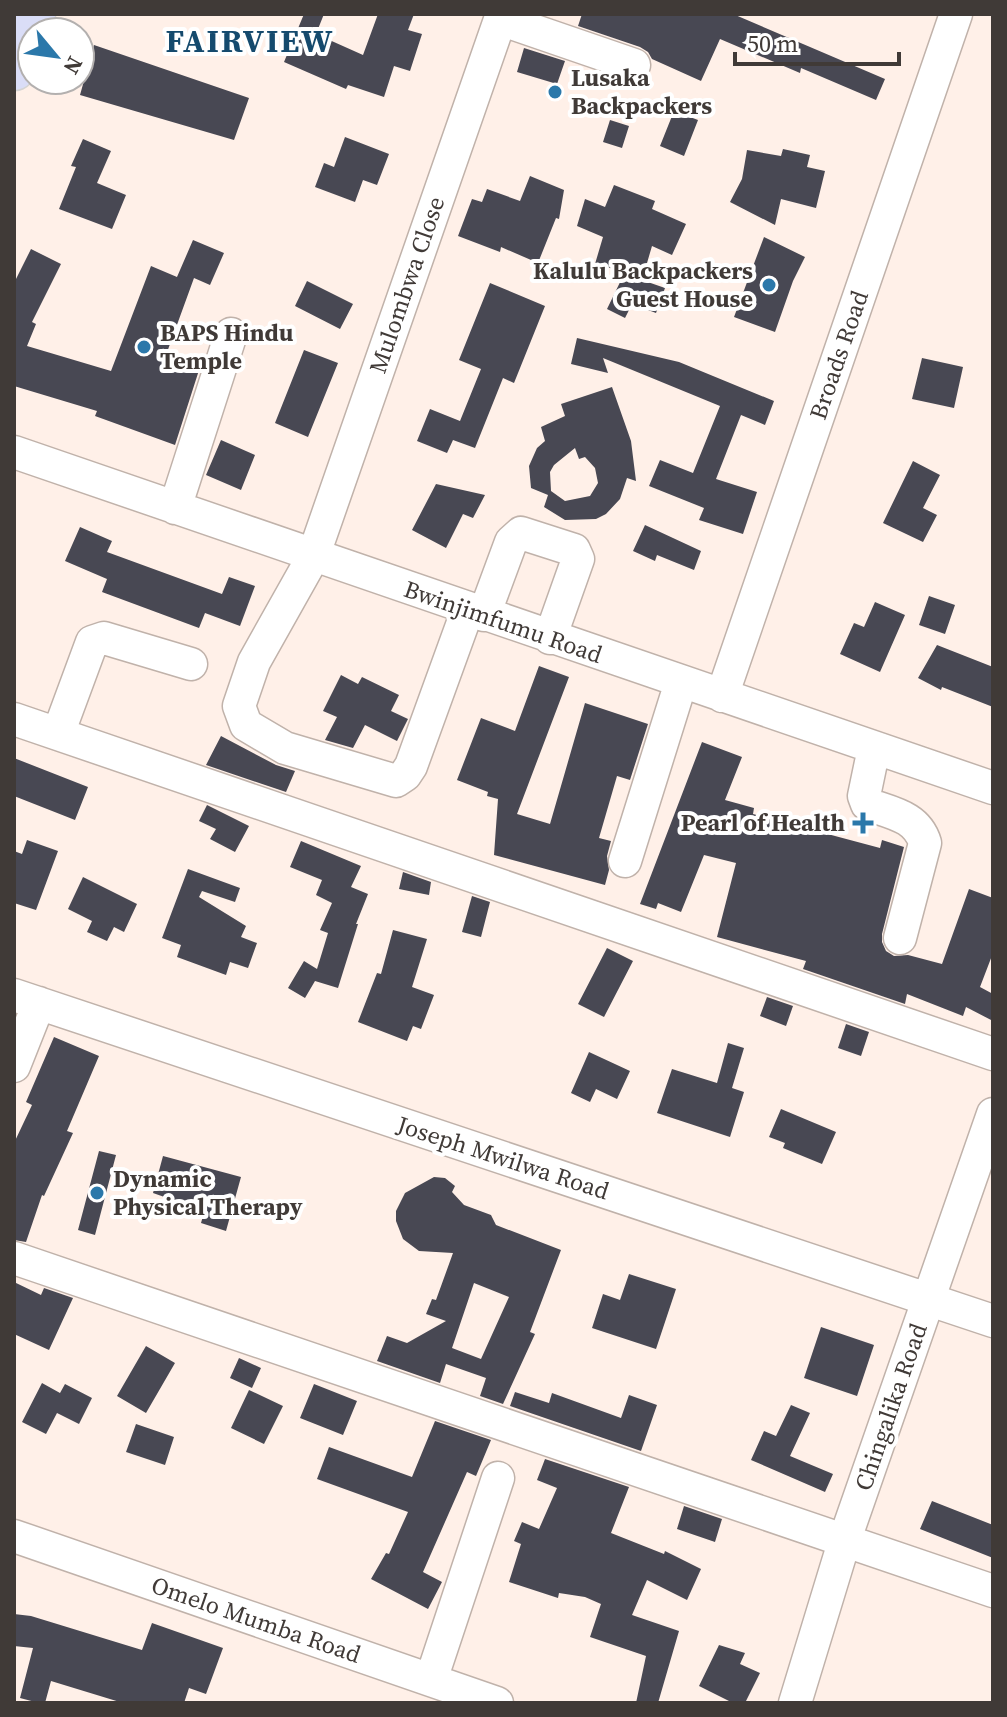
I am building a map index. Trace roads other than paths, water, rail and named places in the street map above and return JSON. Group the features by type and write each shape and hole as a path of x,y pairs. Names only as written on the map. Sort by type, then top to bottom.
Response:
{"main road":[{"path":"14,69 34,14"}],"street":[{"name":"Broads Road","path":"722,696 956,14"},
{"path":"501,16 634,65"},
{"name":"Mulombwa Close","path":"476,612 411,766 396,781 285,748 246,725 239,706 254,662 313,557 501,16"},
{"path":"175,508 231,334"},
{"name":"Bwinjimfumu Road","path":"14,452 993,788"},
{"path":"476,612 511,542 521,533 574,550 578,559 550,638"},
{"path":"58,734 92,642 104,638 191,664"},
{"path":"625,861 681,682"},
{"path":"14,719 993,1054"},
{"path":"874,748 864,796 867,804 913,821 925,843 900,938"},
{"path":"14,1066 27,999"},
{"name":"Joseph Mwilwa Road","path":"27,999 993,1321"},
{"name":"Chingalika Road","path":"795,1703 845,1539 993,1114"},
{"path":"14,1258 993,1591"},
{"path":"431,1680 498,1478"},
{"name":"Omelo Mumba Road","path":"14,1536 497,1703"}],"place":[{"name":"Lusaka Backpackers","path":"555,92"},
{"name":"Kalulu Backpackers Guest House","path":"769,285"},
{"name":"BAPS Hindu Temple","path":"144,347"},
{"name":"Pearl of Health","path":"863,823"},
{"name":"Dynamic Physical Therapy","path":"97,1193"}],"district":[{"name":"FAIRVIEW","path":"250,41"}]}
